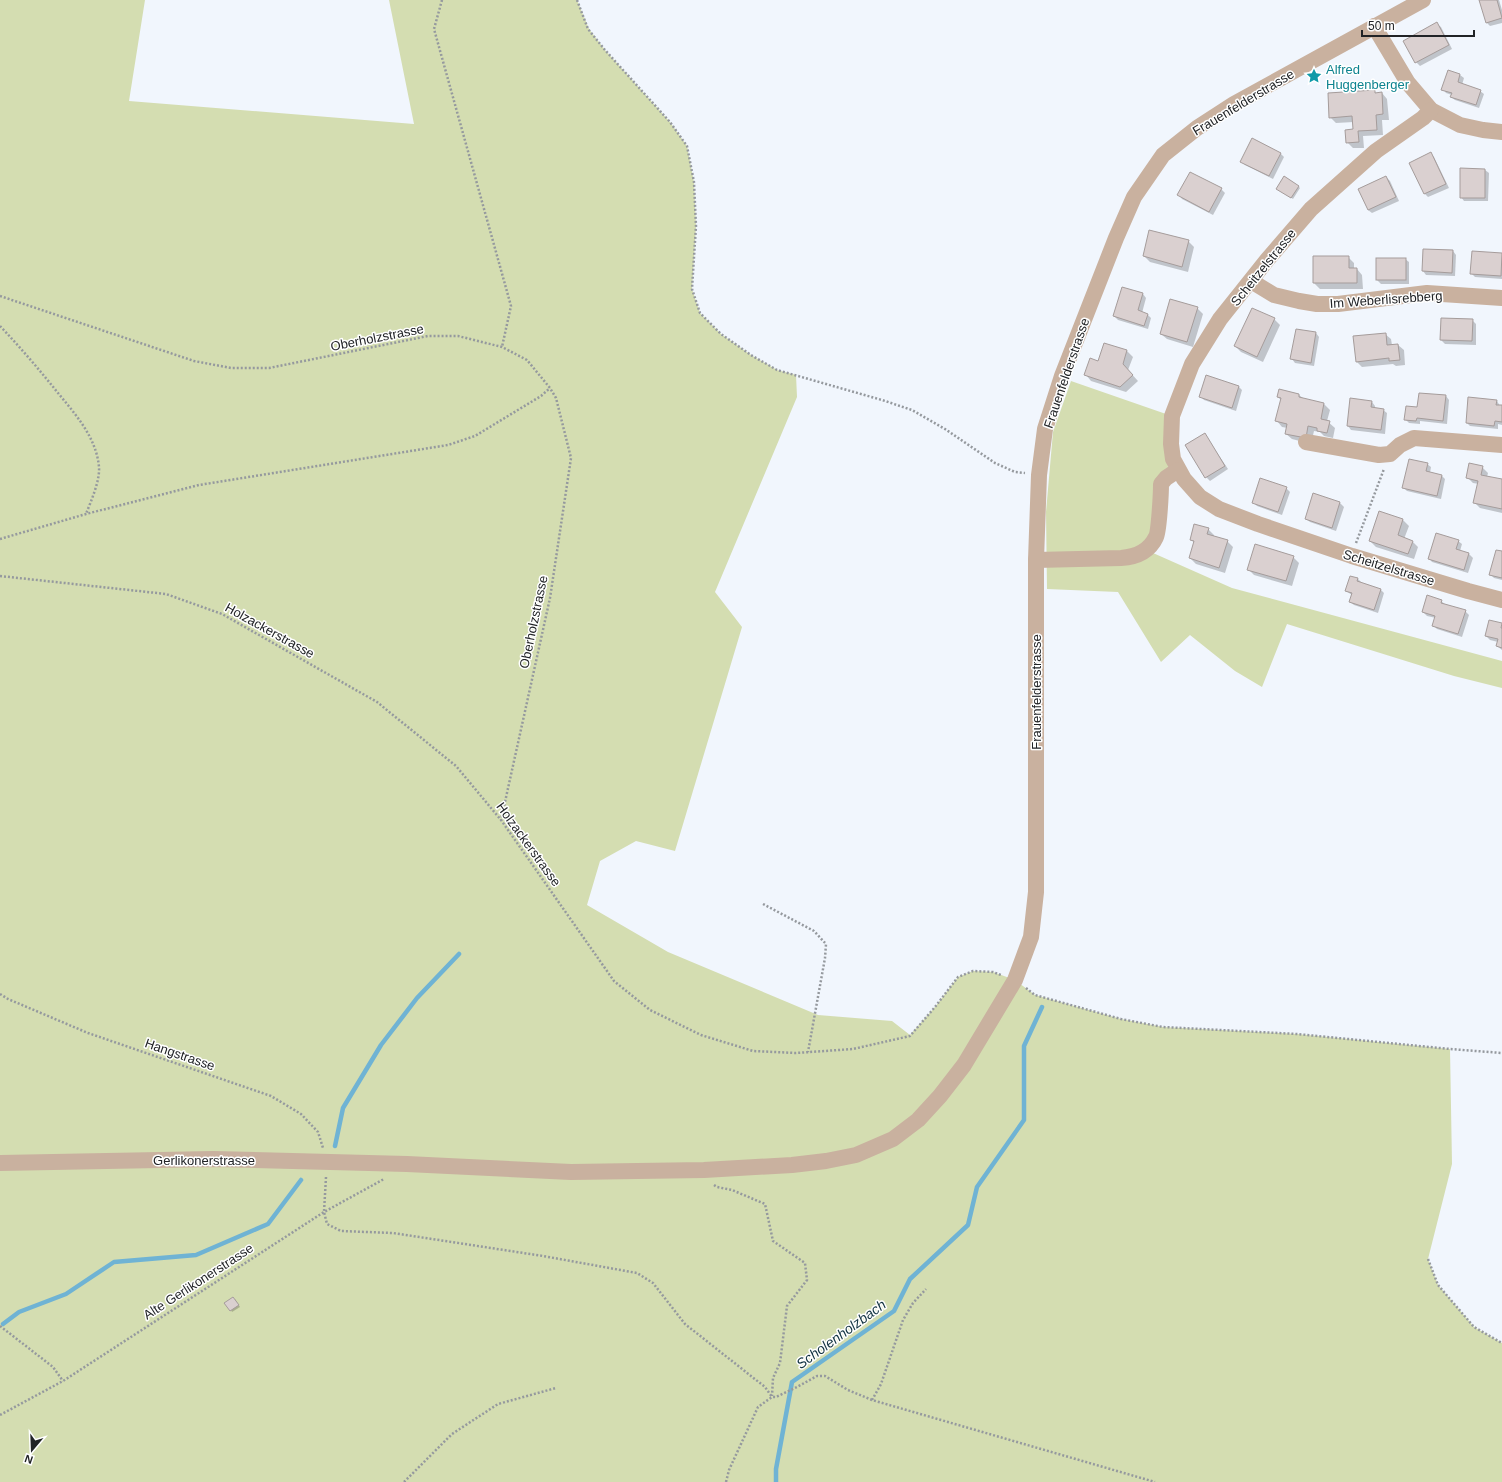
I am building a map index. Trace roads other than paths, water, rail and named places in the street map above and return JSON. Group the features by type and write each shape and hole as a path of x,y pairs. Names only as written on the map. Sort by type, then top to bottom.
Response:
{"street":[{"name":"Frauenfelderstrasse","path":"407,1164 571,1172 704,1170 792,1165 826,1161 856,1155 893,1139 918,1120 935,1101 964,1065 1016,980 1031,937 1036,892 1036,560 1039,475 1045,429 1062,376 1116,238 1134,197 1163,155 1197,128 1234,104 1423,0"},
{"path":"1374,26 1408,83 1431,110 1460,125 1502,132"},
{"name":"Scheitzelstrasse","path":"1431,110 1420,121 1376,151 1311,209 1267,260 1220,319 1192,364 1172,416 1171,444 1173,459 1184,479 1200,497 1219,509 1352,556 1468,592 1502,600"},
{"name":"Im Weberlisrebberg","path":"1251,281 1274,295 1317,304 1338,304 1427,293 1502,298"},
{"path":"1306,442 1379,456 1390,454 1400,445 1414,438 1502,445"},
{"path":"1036,560 1131,558 1139,555 1146,550 1157,536 1161,484 1166,478 1178,470"},
{"name":"Gerlikonerstrasse","path":"0,1163 213,1159 407,1164"}],"waterway":[{"path":"335,1146 343,1108 381,1045 417,998 459,954"},
{"name":"Scholenholzbach","path":"776,1482 776,1469 792,1382 894,1311 910,1279 968,1225 977,1187 1024,1120 1024,1046 1042,1007"},
{"path":"3,1324 19,1312 66,1294 114,1262 196,1255 268,1224 301,1180"}],"place":[{"name":"Alfred Huggenberger","path":"1314,76"}]}
